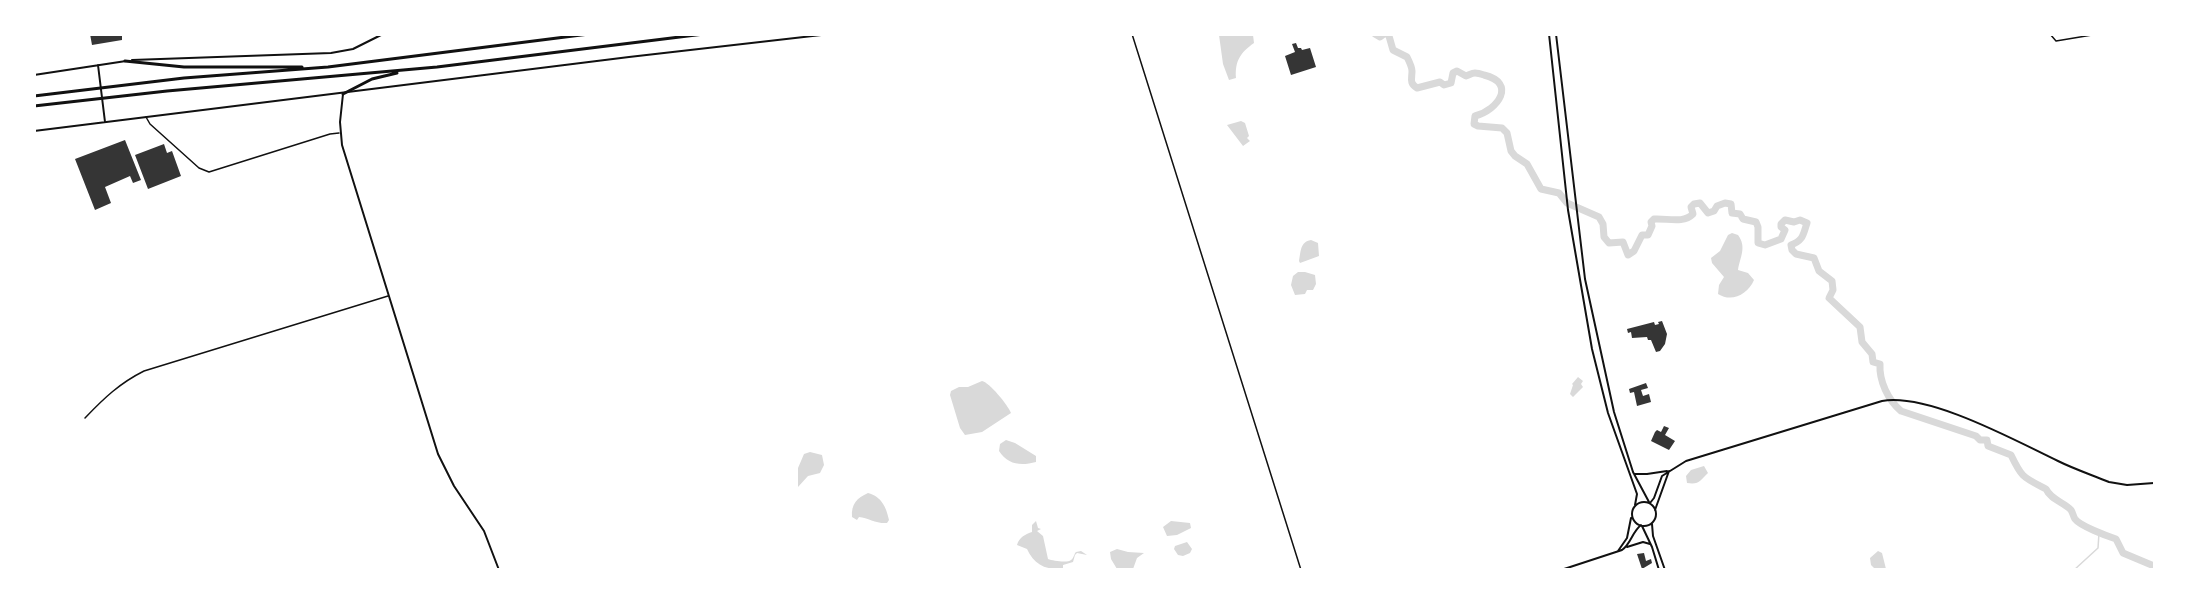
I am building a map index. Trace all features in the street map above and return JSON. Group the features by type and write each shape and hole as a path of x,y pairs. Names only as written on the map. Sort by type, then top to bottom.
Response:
{"highway":[{"path":"34,96 173,80 328,67 590,34"},
{"path":"34,106 167,91 415,69 704,34"},
{"path":"125,61 184,67 328,67"},
{"path":"343,94 372,79 415,69"}],"street":[{"path":"34,75 125,61 331,53 352,49 383,34"},
{"path":"34,131 104,120 343,94 567,64 831,34"},
{"path":"1132,34 1301,570"},
{"path":"1549,34 1568,210 1586,317 1605,402 1636,491 1627,538 1621,548 1613,554"},
{"path":"1556,34 1578,230 1592,316 1621,436 1634,474 1655,510"},
{"path":"2050,34 2056,41 2098,34"},
{"path":"98,64 104,120"},
{"path":"343,94 339,133 441,461 454,486 484,531 499,570"},
{"path":"1557,108 1565,107"},
{"path":"146,117 150,124 199,168 209,172 339,133"},
{"path":"1571,231 1578,230"},
{"path":"85,418 111,391 144,371 389,295"},
{"path":"1586,317 1592,316"},
{"path":"1649,503 1654,498 1659,481 1669,471 1686,461 1885,401 1901,400 1948,411 2109,482 2127,485 2154,483"},
{"path":"1605,402 1611,401"},
{"path":"1616,438 1621,436"},
{"path":"1634,474 1669,471"},
{"path":"1665,570 1653,536 1652,523 1656,517 1655,510 1669,471"},
{"path":"1635,505 1642,501 1649,503"},
{"path":"1632,515 1635,522 1641,525 1652,523"},
{"path":"1641,525 1659,570"},
{"path":"1627,547 1641,525"},
{"path":"1562,570 1643,542 1650,544"}],"shaded area":[{"path":"1219,35 1253,35 1254,43 1242,54 1236,67 1236,78 1229,80 1223,64"},
{"path":"1241,121 1245,123 1249,136 1247,138 1250,141 1243,146 1227,125"},
{"path":"1732,233 1738,235 1742,244 1738,270 1748,273 1754,280 1744,293 1729,298 1718,294 1719,285 1724,277 1712,263 1711,258 1720,251 1728,235"},
{"path":"1307,241 1318,243 1319,256 1300,263 1302,248"},
{"path":"1298,272 1315,275 1316,284 1313,290 1295,295 1291,285 1293,276"},
{"path":"1578,377 1583,381 1581,384 1583,387 1573,397 1570,394 1572,384"},
{"path":"982,381 998,394 1011,413 982,432 965,435 960,428 950,395 951,391"},
{"path":"1006,440 1036,456 1036,462 1020,464 1006,459 999,451 1000,444"},
{"path":"810,452 822,455 824,465 820,473 808,476 798,487 798,468 804,454"},
{"path":"1704,466 1708,473 1701,480 1697,483 1687,483 1686,476 1691,470"},
{"path":"868,493 883,503 889,520 887,523 859,517 857,520 852,517 856,502"},
{"path":"1036,521 1038,528 1041,529 1037,531 1043,536 1048,559 1069,561 1076,552 1081,551 1087,555 1077,553 1073,562 1063,565 1063,569 1051,569 1037,563 1027,549 1017,545 1021,538 1032,532 1032,525"},
{"path":"1171,521 1190,523 1191,528 1177,535 1167,536 1163,527"},
{"path":"1187,542 1192,549 1190,553 1183,556 1178,555 1174,549 1175,546"},
{"path":"1117,549 1144,553 1137,558 1133,569 1117,569 1110,552"},
{"path":"1878,551 1882,553 1886,569 1875,569 1871,565 1870,558"}],"building":[{"path":"90,34 122,34 122,40 92,45"},
{"path":"1296,43 1302,50 1310,48 1316,67 1291,75 1285,56 1295,52 1292,44"},
{"path":"125,140 141,180 133,183 130,176 105,187 111,203 95,210 75,159"},
{"path":"164,144 167,153 172,151 181,176 148,189 135,155"},
{"path":"1662,321 1667,334 1665,344 1660,351 1656,352 1651,340 1647,337 1632,338 1631,332 1628,333 1627,329 1654,322 1655,325"},
{"path":"1646,383 1648,388 1641,390 1643,396 1649,394 1651,402 1637,406 1634,392 1630,393 1629,389"},
{"path":"1664,426 1669,428 1665,435 1675,441 1669,450 1651,441 1655,432 1657,430 1661,432"},
{"path":"1644,553 1646,561 1651,559 1652,563 1642,569 1637,554"}],"waterway":[{"path":"1375,34 1380,37 1384,34"},
{"path":"1387,34 1393,50 1407,57 1412,69 1412,83 1417,88 1440,82 1444,85 1451,83 1453,73 1457,71 1466,76 1474,73 1482,74 1500,84 1502,90 1497,102 1491,108 1475,116 1474,124 1502,128 1507,133 1511,151 1527,164 1541,189 1559,193 1567,203 1599,217 1603,224 1604,237 1609,243 1623,242 1628,255 1634,251 1642,235 1648,235 1654,219 1685,219 1693,214 1691,207 1694,204 1700,203 1708,213 1714,211 1717,206 1725,203 1731,204 1732,213 1740,214 1743,219 1756,222 1758,243 1765,245 1781,239 1785,230 1781,224 1785,220 1794,222 1800,220 1807,223 1801,239 1791,245 1792,250 1796,254 1814,258 1819,271 1832,281 1833,290 1829,298 1860,327 1862,342 1872,354 1873,362 1880,364 1883,383 1896,407 1901,411 1976,436 1980,440 1987,440 1988,446 2011,455 2024,476 2046,489 2051,496 2068,507 2078,522 2116,539 2123,553 2154,566"},
{"path":"2074,570 2098,548 2099,533"}]}
